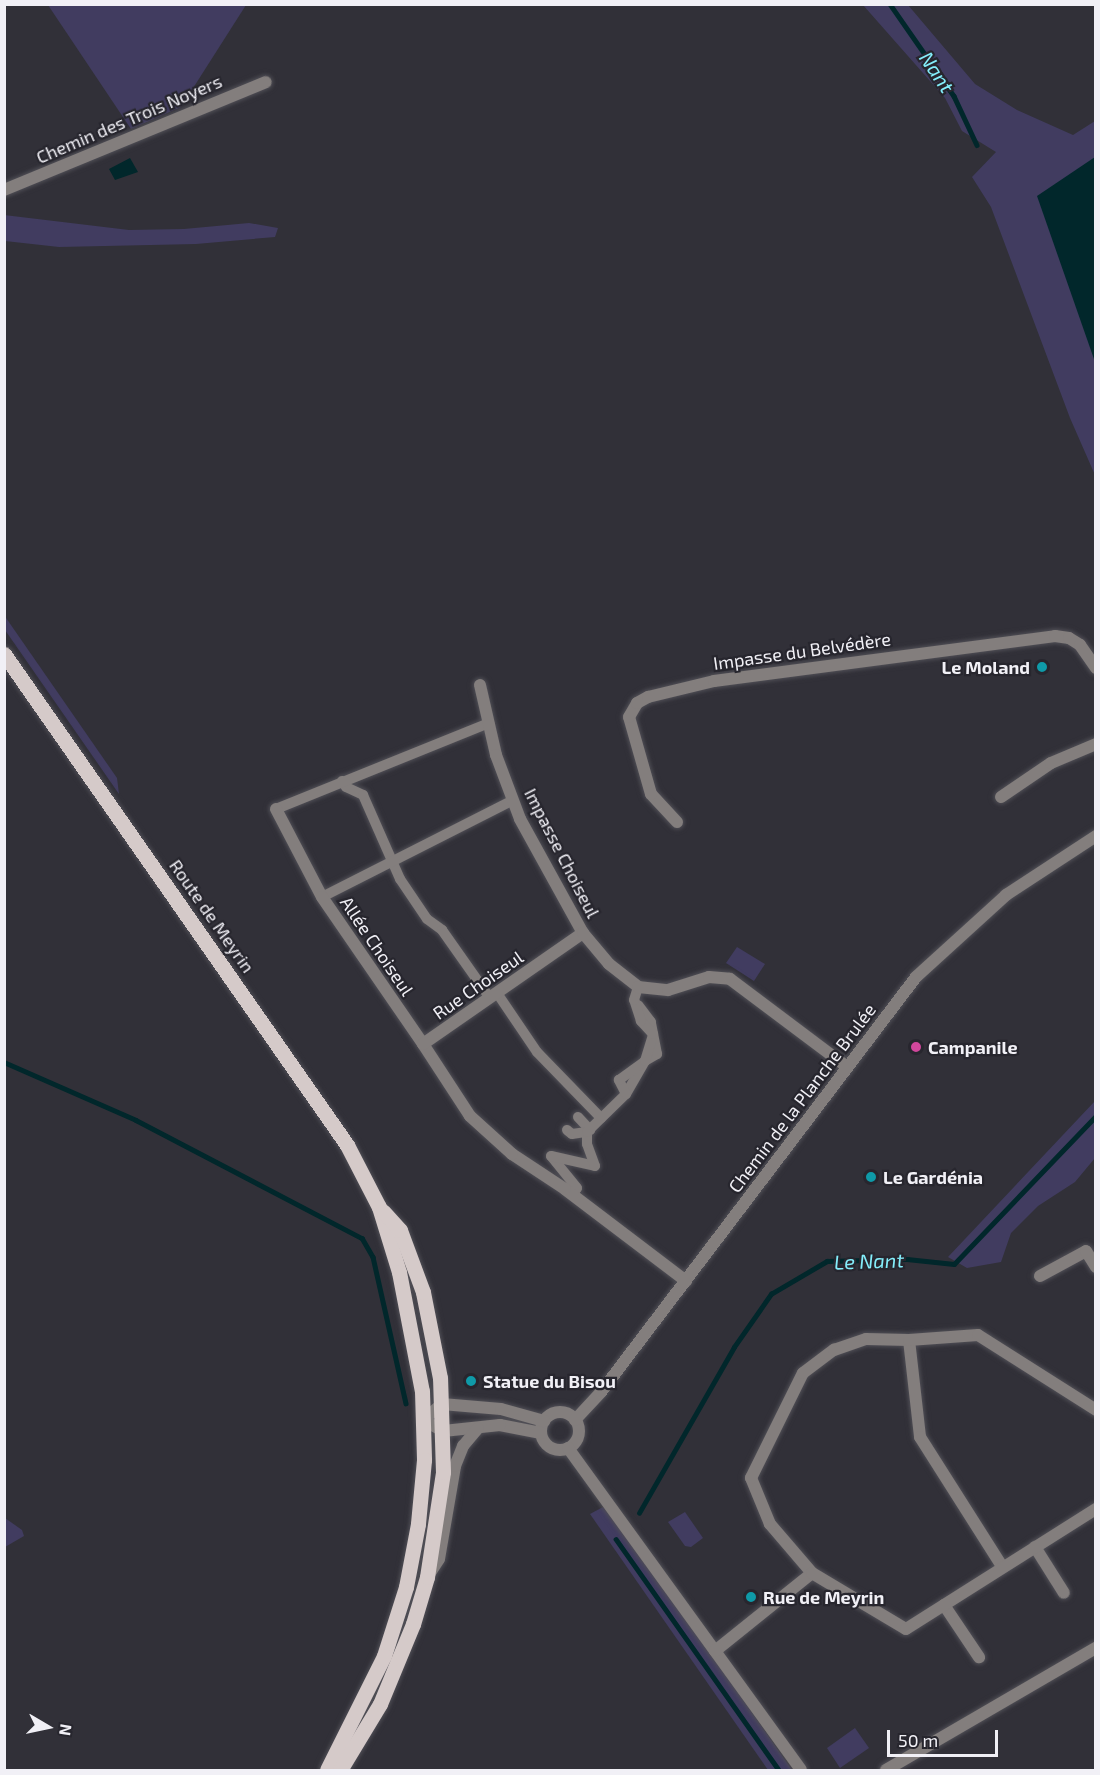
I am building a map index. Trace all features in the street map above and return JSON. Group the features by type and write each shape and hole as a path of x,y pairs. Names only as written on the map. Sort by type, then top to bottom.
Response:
{"main road":[{"name":"Route de Meyrin","path":"4,654 312,1091 352,1154 379,1207 411,1320 423,1420 422,1496 406,1587 370,1689 327,1770"},
{"name":"Route de Meyrin","path":"340,1770 380,1704 399,1662 428,1577 439,1516 442,1404 423,1292 400,1230 379,1207"}],"street":[{"name":"Chemin des Trois Noyers","path":"4,190 266,82"},
{"name":"Impasse du Belvédère","path":"677,822 651,794 629,717 637,702 648,697 714,681 1055,636 1069,638 1080,645 1095,668"},
{"name":"Impasse Choiseul","path":"480,685 513,801 583,933"},
{"name":"Allée Choiseul","path":"423,1044 322,897 276,809 489,723"},
{"path":"1001,797 1051,763 1095,744"},
{"path":"342,781 346,787 363,795 395,860 400,879 427,919 442,930 537,1052 601,1118"},
{"name":"Allée Choiseul","path":"322,897 513,801"},
{"name":"Chemin de la Planche Brulée","path":"575,1420 601,1392 916,977 941,952 1006,896 1095,836"},
{"path":"583,933 609,964 638,987 668,990 709,977 730,979 848,1067"},
{"name":"Rue Choiseul","path":"423,1044 583,933"},
{"path":"573,1194 577,1188 551,1156 595,1166 587,1144 589,1131 626,1094 645,1061 657,1054 651,1022 634,1000 638,987"},
{"path":"423,1044 470,1116 512,1154 573,1194 686,1281"},
{"path":"641,1050 645,1061"},
{"path":"578,1117 589,1131"},
{"path":"587,1144 570,1132 589,1131"},
{"path":"1040,1276 1086,1251 1095,1268"},
{"path":"1095,1410 978,1335 909,1340 888,1337 849,1344 802,1373 751,1478 770,1524 812,1573 906,1629 1095,1509"},
{"path":"909,1340 920,1437 1002,1566"},
{"path":"442,1404 423,1420 443,1431 500,1425 542,1427 558,1412 575,1420 577,1439 568,1448 551,1448 542,1427 501,1409 442,1404"},
{"path":"428,1577 439,1559 455,1466 464,1446 478,1428"},
{"path":"568,1448 801,1770"},
{"path":"1035,1547 1064,1593"},
{"path":"715,1651 812,1573"},
{"path":"944,1605 979,1657"},
{"path":"886,1770 1095,1648"}],"shaded area":[{"path":"48,5 246,5 181,107 131,129"},
{"path":"863,5 908,5 975,84 1017,110 1073,135 1095,121 1095,475 1070,418 991,207 972,177 996,152 962,131 945,98"},
{"path":"4,215 129,230 184,229 249,223 278,228 275,237 196,244 59,247 5,241"},
{"path":"4,615 117,778 119,794 5,630"},
{"path":"737,947 765,964 754,981 726,963"},
{"path":"1095,1101 1095,1158 1075,1182 1038,1206 1011,1233 1001,1262 967,1268 948,1257"},
{"path":"603,1507 629,1537 792,1770 768,1770 590,1514"},
{"path":"685,1512 703,1538 691,1547 685,1546 668,1522"},
{"path":"5,1518 22,1530 24,1536 5,1547"},
{"path":"855,1728 869,1748 840,1768 827,1748"}],"water":[{"path":"1095,157 1095,362 1037,196"},
{"path":"130,158 138,172 115,180 109,169"}],"waterway":[{"name":"Nant","path":"890,4 954,96 977,145"},
{"path":"4,1062 136,1120 362,1238 373,1257 406,1403"},
{"name":"Le Nant","path":"639,1513 734,1347 771,1294 827,1261 907,1259 954,1264 1096,1116"},
{"name":"Le Nant","path":"616,1539 779,1770"}],"place":[{"name":"Le Moland","path":"1042,667"},
{"name":"Campanile","path":"916,1047"},
{"name":"Le Gardénia","path":"871,1177"},
{"name":"Statue du Bisou","path":"471,1381"},
{"name":"Rue de Meyrin","path":"751,1597"}]}
